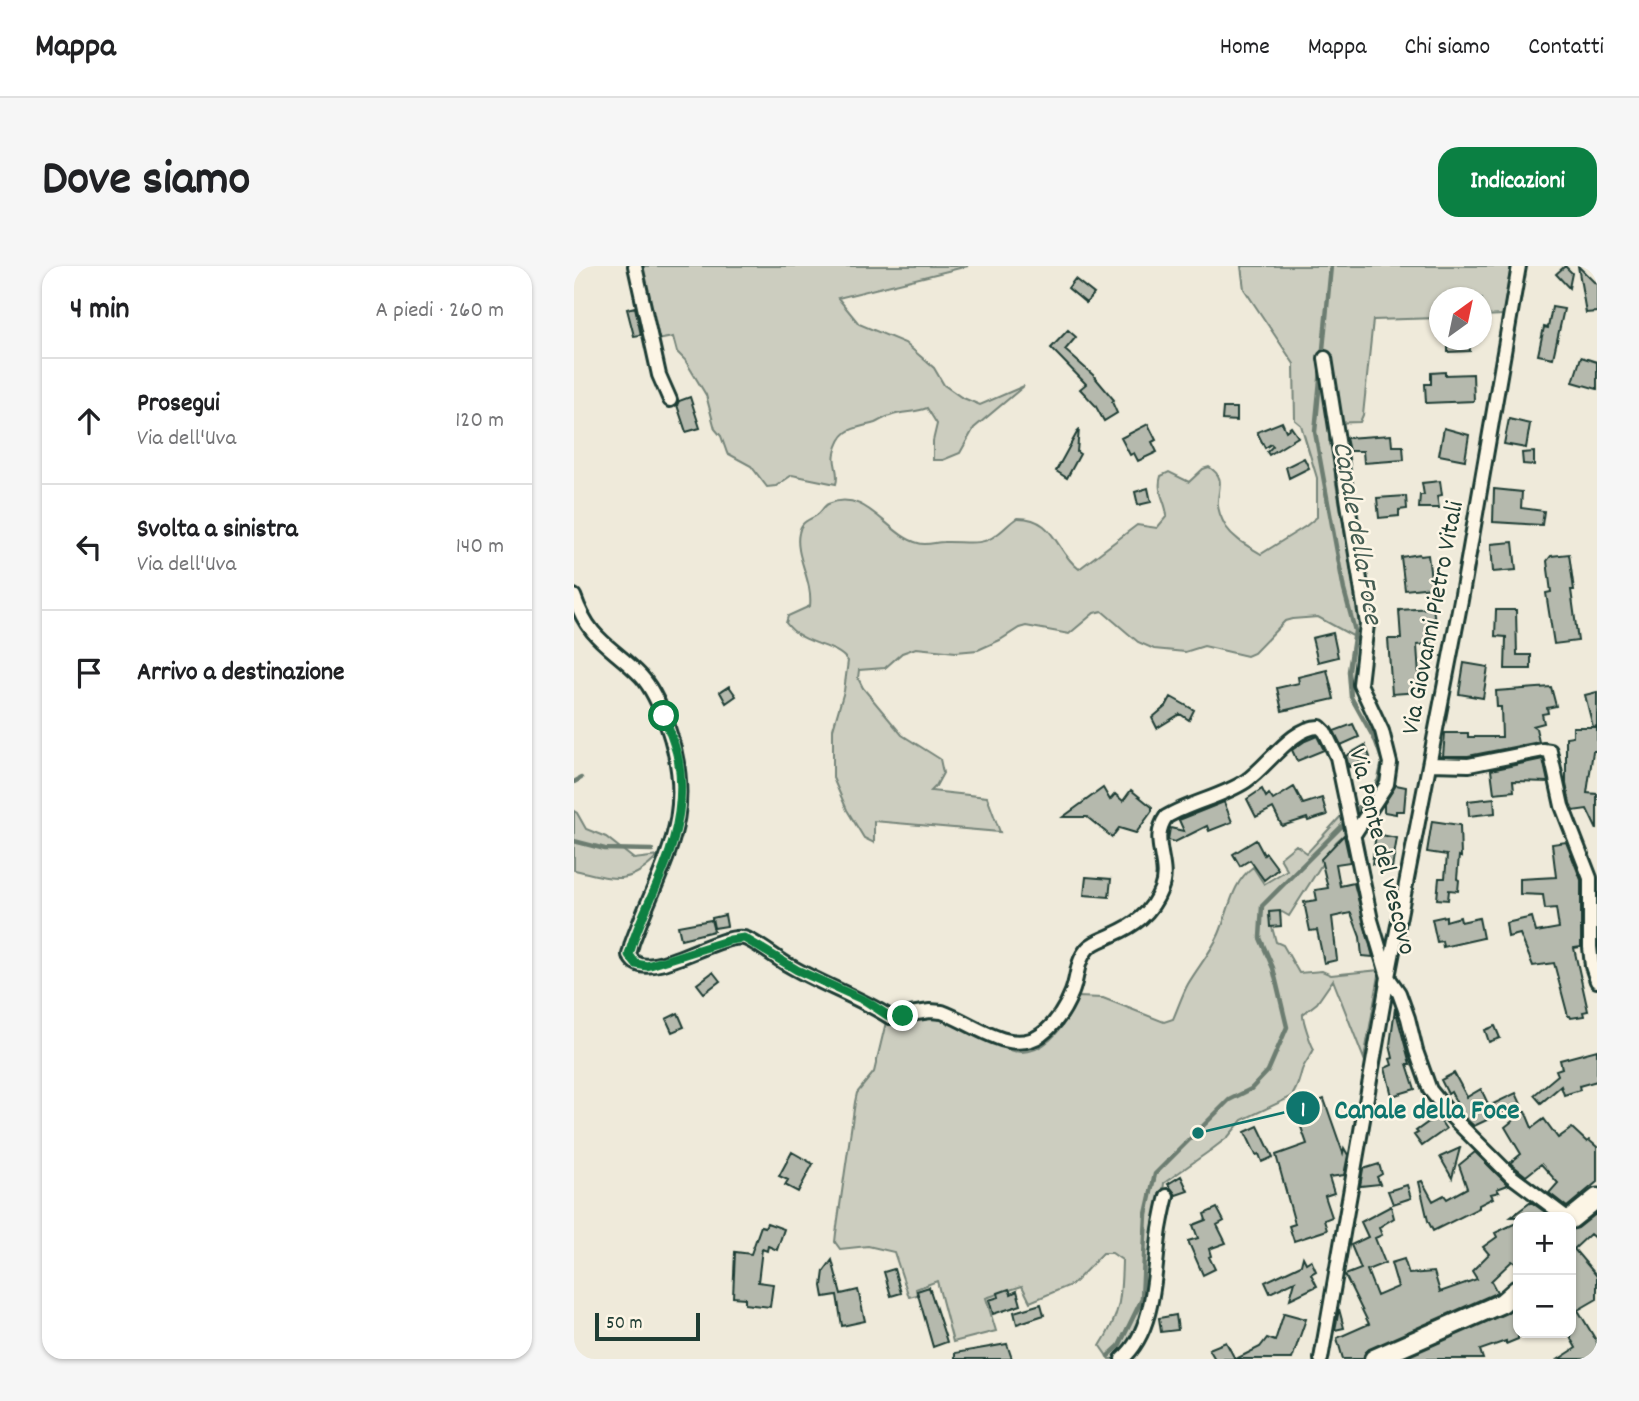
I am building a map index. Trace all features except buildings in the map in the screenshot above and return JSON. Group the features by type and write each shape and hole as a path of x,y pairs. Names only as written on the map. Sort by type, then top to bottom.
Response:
{"street":[{"path":"635,266 659,375 670,400"},
{"name":"Via Giovanni Pietro Vitali","path":"1321,1359 1388,977 1461,600 1519,266"},
{"path":"1325,358 1367,624 1360,684 1382,730 1390,763 1388,784 1353,834"},
{"name":"Via Ponte del vescovo","path":"574,596 580,613 594,635 642,677 651,689 664,716 678,757 681,792 676,830 666,864 632,943 629,955 636,964 647,966 744,938 797,970 866,1001 890,1017 930,1011 942,1012 1014,1043 1032,1041 1051,1028 1073,990 1078,962 1089,947 1139,921 1150,910 1163,881 1158,836 1166,817 1247,781 1298,735 1311,727 1320,727 1337,757 1371,920 1388,977 1399,993 1425,1078 1439,1102 1511,1176 1559,1212"},
{"path":"1430,764 1469,765 1550,751 1562,806 1590,878 1590,947 1597,981"},
{"path":"1122,1359 1131,1351 1140,1332 1156,1283 1160,1230 1167,1196"},
{"path":"1576,1215 1597,1198"},
{"path":"1374,1359 1502,1303 1513,1293"}],"shaded area":[{"path":"640,266 968,266 838,298 859,324 905,343 934,368 944,385 961,397 980,405 1024,386 974,428 960,453 943,460 933,460 937,424 927,408 895,414 849,430 841,438 835,453 836,484 792,475 776,486 767,487 751,466 727,453 721,436 715,429 706,395 685,360 677,352 673,337 657,340"},
{"path":"1241,266 1511,266 1503,315 1492,316 1492,287 1429,287 1429,318 1373,320 1363,415 1360,422 1329,423 1329,441 1334,443 1335,478 1360,620 1360,640 1318,617 1285,621 1254,653 1247,656 1204,646 1185,652 1154,649 1138,642 1102,611 1094,613 1069,634 1026,626 978,650 956,652 916,648 902,653 885,668 859,670 858,678 863,688 902,735 940,759 943,773 931,791 987,797 1000,832 874,821 874,843 864,838 847,810 833,778 833,729 844,691 848,661 835,650 801,636 786,623 788,616 810,606 809,587 799,550 801,526 827,505 842,500 865,507 896,531 921,544 984,541 1017,518 1030,519 1047,529 1079,569 1137,525 1157,528 1167,516 1160,492 1161,476 1169,472 1189,482 1209,467 1219,478 1218,507 1226,527 1238,539 1261,554 1317,517 1317,478 1301,425 1295,420 1294,364 1244,289"},
{"path":"574,811 586,829 606,837 634,859 658,856 638,873 628,877 609,878 574,870"},
{"path":"1341,816 1344,817 1346,833 1336,842 1289,916 1282,912 1269,916 1276,942 1283,945 1299,973 1322,971 1331,975 1380,970 1364,1059 1333,980 1317,1003 1303,1014 1314,1049 1303,1067 1291,1097 1242,1120 1228,1137 1164,1183 1150,1292 1139,1330 1117,1359 1109,1359 1100,1346 1116,1314 1120,1295 1122,1260 1112,1253 1103,1253 1073,1284 1030,1302 1022,1286 986,1298 996,1331 953,1342 937,1281 916,1289 917,1295 909,1297 894,1252 868,1246 840,1249 835,1242 855,1102 857,1093 874,1072 886,1022 942,1020 1017,1052 1040,1047 1050,1040 1059,1031 1078,997 1103,998 1164,1022 1173,1019 1188,984 1216,941 1232,898 1246,873 1253,867 1264,884 1287,870 1280,858 1296,845 1307,853"}],"waterway":[{"name":"Canale della Foce","path":"1331,266 1315,432 1344,590 1355,631 1349,671 1351,697 1376,742 1383,762 1379,780 1352,815"},
{"path":"574,782 581,778"},
{"name":"Canale della Foce","path":"1108,1356 1119,1346 1142,1299 1146,1214 1155,1174 1229,1100 1251,1089 1268,1071 1287,1027 1273,968 1260,938 1262,906 1347,821"},
{"path":"574,841 605,849 652,850"}],"place":[{"name":"Canale della Foce","path":"1198,1133"}],"route":[{"path":"664,716 678,757 681,792 676,830 666,864 632,943 629,955 636,964 647,966 668,961 730,940 744,938 797,970 866,1001 890,1017 903,1016"}]}
